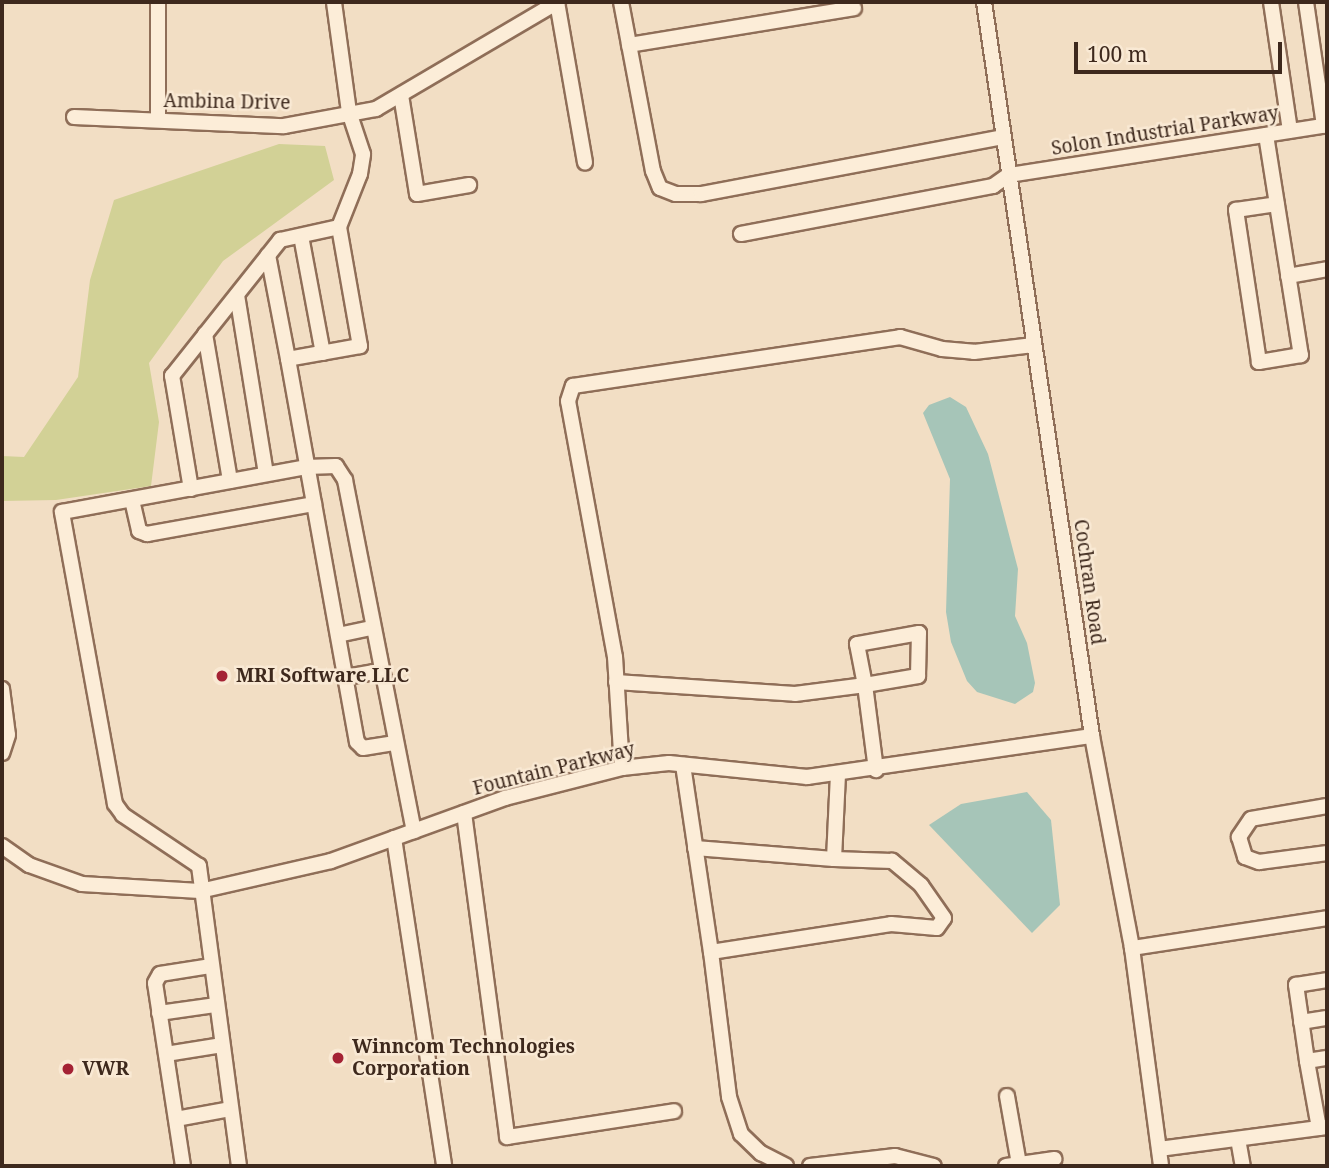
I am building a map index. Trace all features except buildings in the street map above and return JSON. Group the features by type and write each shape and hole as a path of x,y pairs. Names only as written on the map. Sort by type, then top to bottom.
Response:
{"street":[{"path":"158,2 158,120"},
{"path":"288,359 360,346 339,227 360,174 363,154 349,112 334,2"},
{"path":"558,2 585,163"},
{"name":"Ambina Drive","path":"74,117 284,125 376,109 558,2"},
{"path":"621,2 653,171 660,188 676,194 701,194 1004,137"},
{"name":"Cochran Road","path":"984,2 1092,736 1132,948 1161,1166"},
{"path":"1271,2 1290,131"},
{"path":"1306,2 1326,126"},
{"path":"629,45 854,8"},
{"path":"401,95 417,194 470,185"},
{"name":"Solon Industrial Parkway","path":"741,234 992,186 1009,175 1326,126"},
{"path":"1266,135 1277,204 1288,275 1301,355 1259,362 1236,210 1277,204"},
{"path":"191,489 172,376 280,240 339,227"},
{"path":"301,236 323,353"},
{"path":"268,255 357,742 363,748 394,743"},
{"path":"1288,275 1327,269"},
{"path":"237,295 266,474"},
{"path":"205,334 230,481"},
{"path":"622,768 616,681 568,401 573,386 900,337 942,349 974,352 1034,345"},
{"path":"239,1166 200,891 199,866 123,815 115,804 62,512 306,467 336,466 345,480 394,743 414,831"},
{"path":"132,500 139,531 147,534 313,504"},
{"path":"338,635 372,628"},
{"path":"616,681 795,694 865,684 918,676 919,633 857,644 865,684 876,770"},
{"path":"346,677 381,671"},
{"path":"2,689 8,735 2,753"},
{"name":"Fountain Parkway","path":"2,846 29,865 82,884 200,891 331,861 464,813 622,768 684,765 807,778 876,770 1092,736"},
{"path":"684,765 729,1097 741,1134 761,1153 786,1166"},
{"path":"834,859 838,774"},
{"path":"1327,806 1251,819 1242,827 1239,848 1245,857 1259,862 1327,853"},
{"path":"464,813 507,1137 674,1111"},
{"path":"394,838 444,1166"},
{"path":"695,848 892,861 920,885 944,918 937,928 891,924 711,952"},
{"path":"1132,948 1327,918"},
{"path":"183,1166 155,983 160,974 211,966"},
{"path":"1159,1149 1323,1128 1307,1061 1296,985 1327,980"},
{"path":"159,1013 216,1005"},
{"path":"1301,1022 1327,1018"},
{"path":"166,1054 222,1045"},
{"path":"1307,1061 1327,1058"},
{"path":"1007,1096 1013,1165 1054,1158"},
{"path":"176,1119 231,1109"},
{"path":"1238,1139 1243,1166"},
{"path":"810,1166 895,1156 934,1166"}],"shaded area":[{"path":"279,144 325,146 334,180 223,261 149,363 159,422 151,486 56,500 2,501 2,456 24,457 78,377 90,280 114,200"},
{"path":"950,397 966,407 988,454 1018,569 1015,616 1027,643 1035,683 1033,692 1015,704 977,692 967,681 951,642 946,612 950,479 923,413 929,405"},
{"path":"1027,792 1051,820 1060,905 1032,933 929,825 961,804"}],"place":[{"name":"MRI Software LLC","path":"222,676"},
{"name":"Winncom Technologies Corporation","path":"338,1058"},
{"name":"VWR","path":"68,1069"}]}
